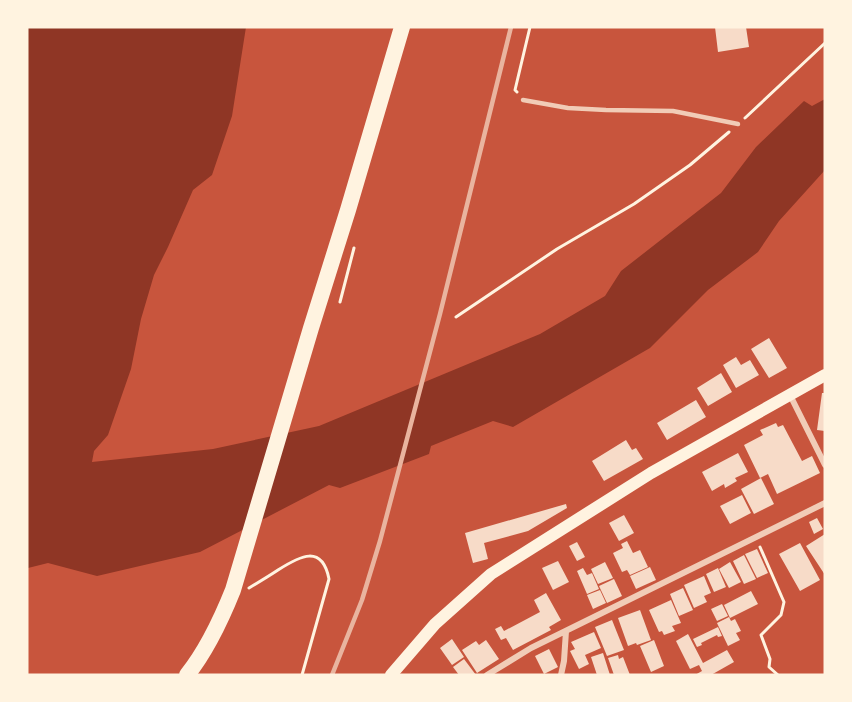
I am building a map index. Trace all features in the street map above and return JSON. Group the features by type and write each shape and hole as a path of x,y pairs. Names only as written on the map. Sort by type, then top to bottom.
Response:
{"highway":[{"path":"187,675 223,616 230,596 402,27"}],"main road":[{"path":"391,675 435,624 491,574 651,473 825,375"}],"street":[{"path":"790,395 825,465"},
{"path":"487,675 531,648 825,503"},
{"path":"561,675 566,631"}],"lane":[{"path":"523,100 568,108 673,111 738,124"}],"path":[{"path":"523,100 515,90 530,27"},
{"path":"456,317 557,249 644,197 690,165 825,44"},
{"path":"756,537 784,602 782,615 761,635 770,659 769,667 778,675"},
{"path":"230,596 308,555 319,559 327,567 329,579 302,675"}],"shaded area":[{"path":"27,27 246,27 232,116 212,175 193,190 154,275 141,319 131,369 108,435 94,451 92,462 213,449 319,426 540,334 605,296 621,271 721,193 756,147 804,101 812,106 825,99 825,170 779,221 758,252 708,290 650,348 513,427 493,421 431,446 429,454 340,488 329,485 200,552 97,576 48,563 27,570"}],"building":[{"path":"715,27 746,27 749,47 718,52"},
{"path":"769,338 787,368 769,378 751,349"},
{"path":"736,357 741,365 750,360 759,375 736,388 723,365"},
{"path":"721,373 732,392 708,406 697,388"},
{"path":"822,393 825,393 825,431 817,430"},
{"path":"696,400 706,417 667,440 657,423"},
{"path":"776,423 778,427 783,425 802,461 812,456 820,473 777,494 768,474 760,478 744,445 763,435 760,430"},
{"path":"626,440 632,450 636,448 643,459 604,481 592,461"},
{"path":"738,453 748,472 735,478 737,481 725,488 724,484 712,491 702,472"},
{"path":"761,478 774,504 754,514 741,489"},
{"path":"742,495 751,513 730,524 720,506"},
{"path":"566,504 567,508 528,531 484,543 488,559 473,563 465,533"},
{"path":"624,515 634,533 619,541 609,523"},
{"path":"817,518 823,529 814,534 809,522"},
{"path":"825,534 825,575 806,546"},
{"path":"627,541 633,553 640,550 648,567 630,575 627,570 622,572 613,553 623,548 621,544"},
{"path":"577,542 585,557 577,561 569,546"},
{"path":"800,543 820,580 800,591 779,554"},
{"path":"757,549 768,573 757,578 745,554"},
{"path":"744,555 756,579 744,584 733,561"},
{"path":"558,561 569,582 553,590 542,568"},
{"path":"605,562 613,578 598,584 591,569"},
{"path":"730,562 741,582 729,588 719,569"},
{"path":"650,567 656,580 636,589 630,576"},
{"path":"583,568 587,575 592,573 599,589 587,594 577,571"},
{"path":"718,568 726,587 714,592 706,574"},
{"path":"704,576 711,593 704,596 707,602 694,608 684,585"},
{"path":"614,579 622,596 607,603 599,586"},
{"path":"683,588 693,610 679,616 670,594"},
{"path":"600,590 606,603 593,609 587,595"},
{"path":"751,591 758,604 730,618 724,605"},
{"path":"546,593 561,620 549,627 551,630 513,650 506,638 501,640 495,629 501,626 504,631 540,612 534,600"},
{"path":"671,600 681,623 672,626 675,631 664,635 662,631 659,632 649,610"},
{"path":"722,604 728,616 717,621 711,609"},
{"path":"640,610 651,640 628,646 618,618"},
{"path":"729,617 731,621 735,619 741,631 736,633 740,640 728,646 717,623"},
{"path":"612,620 624,650 607,656 595,627"},
{"path":"718,627 722,636 717,635 697,647 693,639"},
{"path":"594,632 601,648 585,655 589,664 579,669 570,651 575,649 571,642"},
{"path":"688,634 703,663 727,650 734,662 711,675 695,675 702,671 699,665 690,669 676,641"},
{"path":"452,639 464,657 452,665 440,648"},
{"path":"486,640 499,659 477,673 462,650 476,641 479,645"},
{"path":"654,640 664,666 651,672 640,646"},
{"path":"549,649 558,667 544,674 535,656"},
{"path":"603,653 610,675 597,675 591,657"},
{"path":"618,655 619,659 623,657 630,675 614,675 608,658"},
{"path":"464,659 476,675 459,675 453,667"}],"railway":[{"path":"332,675 362,600 380,541 440,314 511,27"}]}
